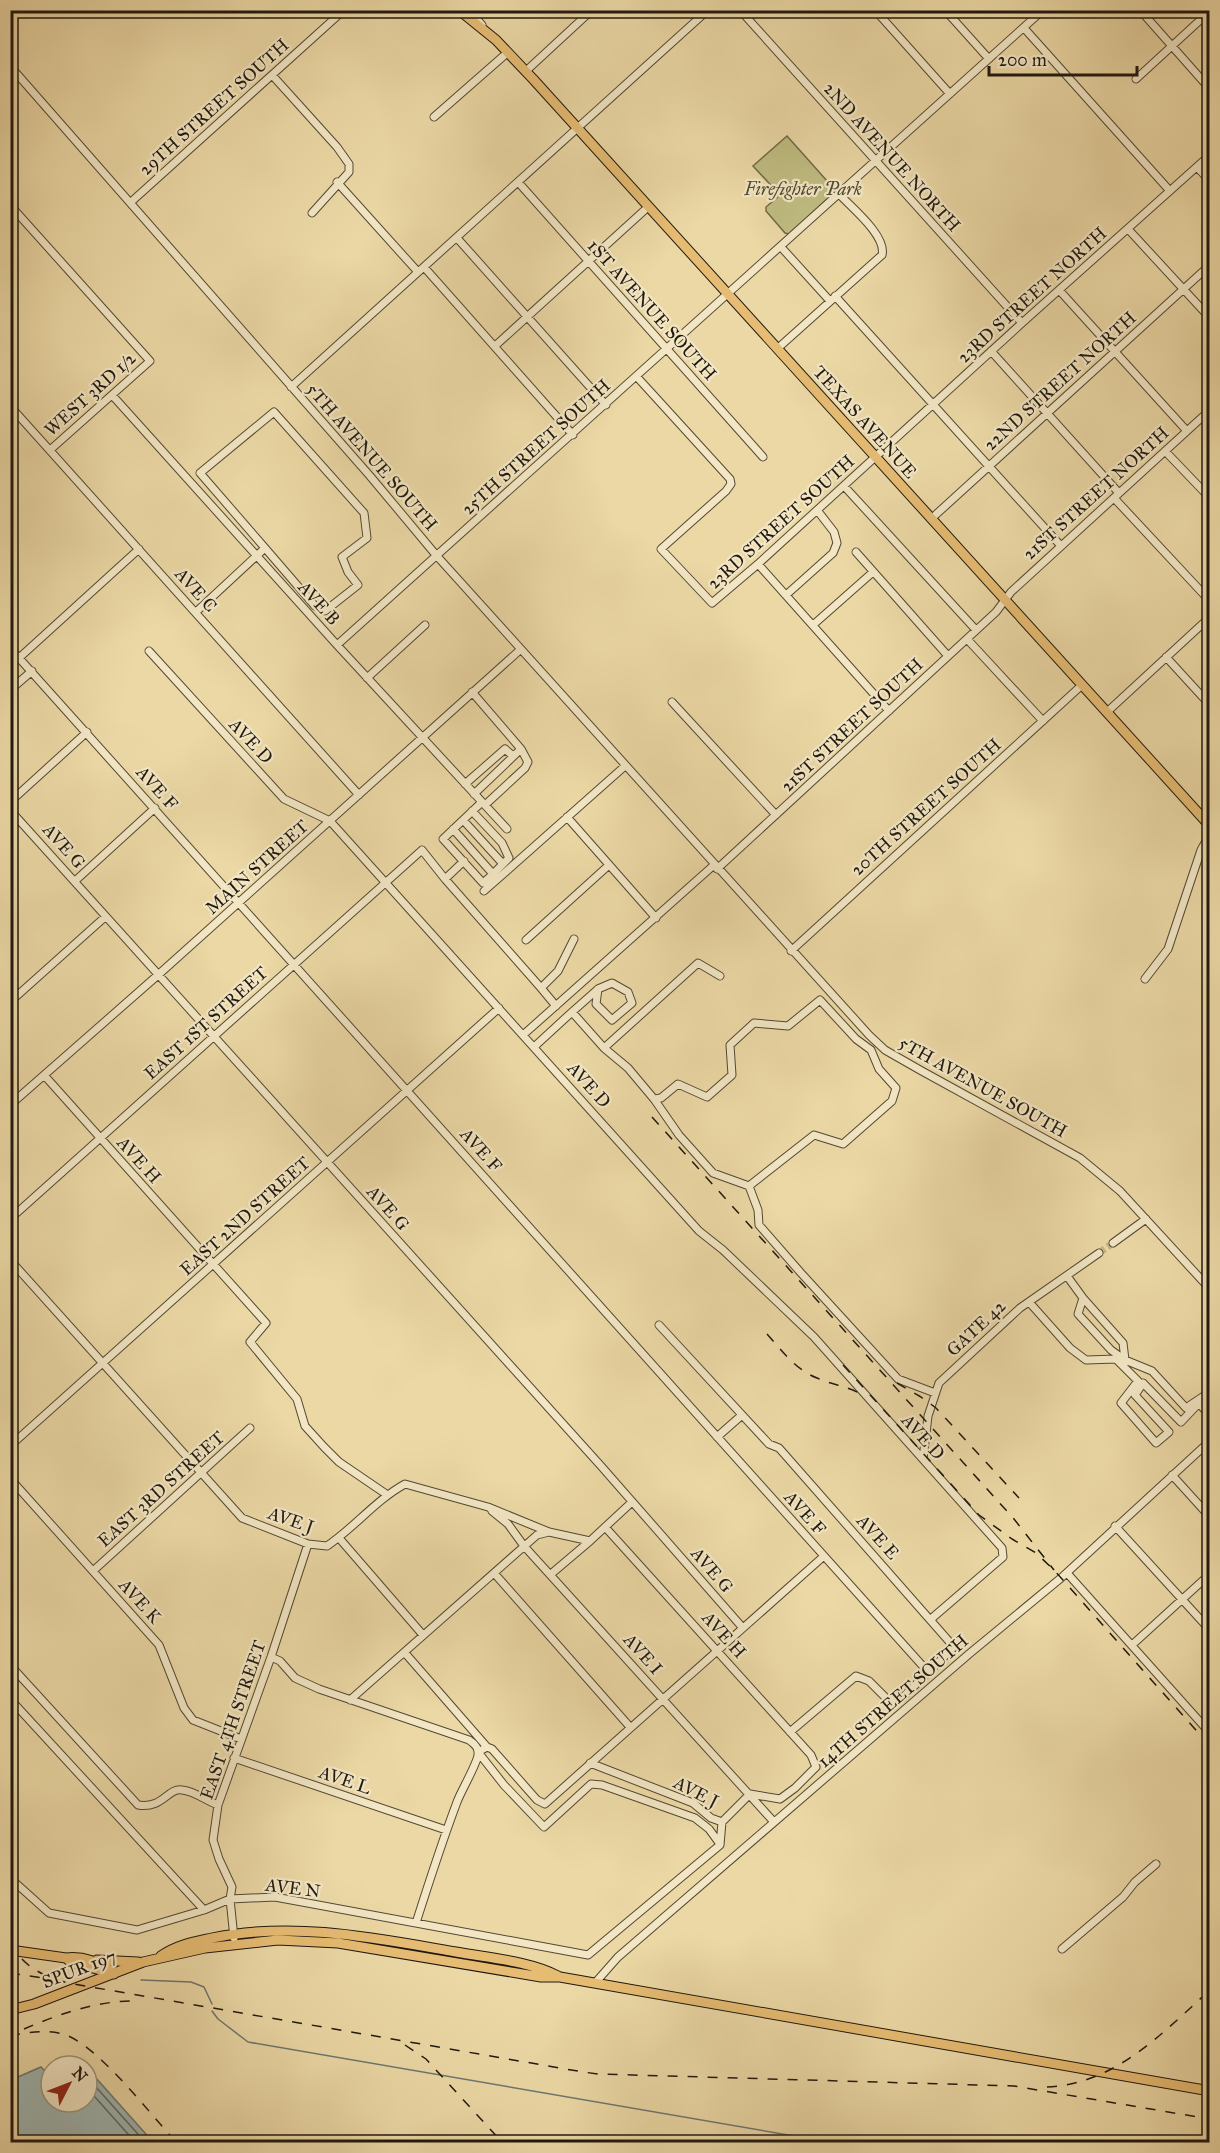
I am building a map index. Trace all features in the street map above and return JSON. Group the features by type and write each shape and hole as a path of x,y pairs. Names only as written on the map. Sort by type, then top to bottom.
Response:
{"main road":[{"name":"TEXAS AVENUE","path":"459,10 496,40 526,71 1209,826"},
{"name":"SPUR 197","path":"10,2010 71,1990 143,1962 234,1939 327,1942 542,1977 560,1977 1209,2091"},
{"path":"10,1950 70,1961 114,1974"},
{"path":"70,1961 74,1957 90,1960 143,1962"},
{"path":"90,1960 103,1965 114,1974"},
{"path":"70,1961 82,1970 80,1983 71,1990"}],"street":[{"name":"29TH STREET SOUTH","path":"131,202 344,10"},
{"name":"TEXAS AVENUE","path":"470,10 496,40"},
{"path":"526,71 592,10"},
{"path":"291,387 708,10"},
{"name":"2ND AVENUE NORTH","path":"740,10 1022,323"},
{"path":"875,10 950,94"},
{"path":"945,10 989,59"},
{"path":"1140,10 1209,89"},
{"name":"25TH STREET SOUTH","path":"337,645 573,435 1041,11"},
{"path":"1136,79 1209,11"},
{"path":"1024,28 1170,191"},
{"path":"434,117 507,53"},
{"name":"5TH AVENUE SOUTH","path":"10,66 131,202 436,555 862,1028 885,1050 1080,1158 1120,1191 1209,1289"},
{"path":"272,75 337,147 349,164 349,172 312,213"},
{"name":"23RD STREET NORTH","path":"875,457 1209,155"},
{"path":"1197,167 1209,181"},
{"name":"1ST AVENUE SOUTH","path":"518,182 763,457"},
{"path":"338,183 495,346 573,435"},
{"path":"777,349 882,255 879,237 839,194"},
{"name":"WEST 3RD 1/2","path":"10,205 150,361 50,450"},
{"path":"495,346 648,207"},
{"path":"1128,229 1209,318"},
{"path":"457,238 606,405"},
{"path":"781,247 932,404 1061,546"},
{"name":"22ND STREET NORTH","path":"931,519 1209,265"},
{"path":"1059,290 1187,431"},
{"path":"991,351 1209,601"},
{"name":"23RD STREET SOUTH","path":"637,377 730,479 731,484 726,491 661,549 712,603 875,457"},
{"name":"AVE B","path":"112,395 367,678 507,829"},
{"name":"AVE C","path":"10,406 359,795"},
{"name":"21ST STREET NORTH","path":"1004,600 1209,410"},
{"path":"274,412 364,513 368,538 342,557 357,585 325,610 315,606 265,548 200,473 274,412"},
{"path":"1165,451 1209,498"},
{"path":"843,486 976,630"},
{"path":"786,595 833,553 837,543 834,532 817,510"},
{"path":"196,612 265,548"},
{"path":"19,658 140,549"},
{"path":"856,552 948,656"},
{"path":"758,564 889,711"},
{"path":"813,625 873,572"},
{"name":"21ST STREET SOUTH","path":"523,1035 776,815 996,612 1004,600"},
{"path":"1107,712 1209,617"},
{"path":"367,678 425,625"},
{"path":"967,639 1043,721"},
{"name":"AVE F","path":"10,648 928,1673"},
{"name":"MAIN STREET","path":"10,1105 521,649"},
{"name":"AVE D","path":"148,651 284,799 330,821 699,1231 723,1250 814,1337 1002,1548 1003,1557 931,1619"},
{"path":"1166,657 1209,705"},
{"path":"10,690 32,671"},
{"name":"20TH STREET SOUTH","path":"791,951 1082,685"},
{"path":"472,692 521,749 528,762 525,768 472,811 443,839 483,883 508,858 502,843 472,811"},
{"path":"672,702 776,815"},
{"path":"10,802 87,732"},
{"path":"465,784 505,749 513,756"},
{"path":"474,794 521,749"},
{"path":"484,891 625,766"},
{"path":"75,881 155,808"},
{"name":"AVE G","path":"10,810 742,1627"},
{"path":"567,817 656,918"},
{"path":"463,820 503,864"},
{"path":"453,829 493,874"},
{"path":"1145,979 1168,949 1201,850 1209,834"},
{"name":"EAST 1ST STREET","path":"10,1219 422,850 446,879"},
{"path":"464,861 446,879 556,1006"},
{"path":"526,940 609,865"},
{"path":"10,1002 105,917"},
{"path":"542,988 558,971 574,939"},
{"path":"604,1048 698,963 720,976"},
{"path":"534,1047 598,989 612,983 628,992 632,1003 612,1020 596,1004 598,989"},
{"path":"654,1099 661,1098 678,1084 707,1097 732,1074 730,1044 754,1023 788,1026 820,1000 856,1040 871,1050 879,1069 896,1088 892,1101 843,1144 814,1134 749,1186"},
{"name":"EAST 2ND STREET","path":"10,1446 499,1008"},
{"path":"572,1012 604,1048 628,1068 654,1099 679,1135 713,1173 749,1186 758,1210 759,1225 898,1379 935,1393"},
{"name":"AVE H","path":"44,1076 266,1323 250,1342 297,1399 305,1426 339,1462 386,1494"},
{"path":"1113,1243 1146,1220"},
{"name":"GATE 42","path":"923,1459 928,1416 939,1383 1029,1302 1099,1253"},
{"name":"AVE J","path":"10,1260 242,1518 308,1544 327,1546 339,1538"},
{"path":"1067,1276 1083,1298 1123,1343 1125,1360"},
{"path":"1083,1298 1077,1314 1111,1350 1125,1360 1152,1371 1186,1408 1209,1392"},
{"path":"1029,1302 1070,1348 1086,1360 1116,1359 1129,1370 1138,1381 1121,1403 1156,1443 1170,1432 1135,1395 1143,1383 1181,1422 1199,1403 1204,1409 1209,1405"},
{"name":"AVE E","path":"659,1325 768,1444 779,1448 954,1647 928,1673"},
{"path":"717,1437 742,1415"},
{"name":"EAST 3RD STREET","path":"93,1571 250,1428"},
{"name":"14TH STREET SOUTH","path":"595,1983 618,1957 1067,1573 1209,1441"},
{"path":"1172,1475 1209,1517"},
{"name":"AVE K","path":"10,1476 159,1645 184,1708 193,1720 241,1739"},
{"path":"423,1635 339,1538 386,1494 405,1484 488,1507 549,1532 590,1540"},
{"path":"551,1574 632,1502"},
{"name":"AVE I","path":"488,1507 508,1524 525,1546 774,1822"},
{"name":"AVE H","path":"605,1527 811,1755 816,1767 780,1799 750,1794"},
{"path":"1115,1527 1209,1630"},
{"path":"350,1700 537,1534 549,1532"},
{"name":"EAST 4TH STREET","path":"234,1939 230,1899 232,1887 213,1840 218,1805 271,1657 308,1544"},
{"path":"405,1653 487,1747 492,1749 537,1800 545,1804 824,1556"},
{"path":"494,1573 630,1727"},
{"path":"1067,1573 1209,1733"},
{"path":"1132,1646 1209,1574"},
{"path":"271,1657 280,1661 295,1678 319,1689 469,1740 476,1745 478,1752 504,1785 544,1827 591,1784 602,1785 695,1818 709,1829 720,1845"},
{"path":"10,1665 138,1806 147,1807 158,1804 176,1790 183,1790 218,1805"},
{"path":"790,1732 856,1676 869,1681 888,1700 902,1698 928,1673"},
{"path":"10,1699 204,1910"},
{"path":"1202,1725 1209,1718"},
{"path":"416,1923 446,1830 478,1752 487,1747"},
{"name":"AVE L","path":"234,1758 446,1830"},
{"name":"AVE J","path":"590,1763 693,1803 711,1818 722,1821"},
{"path":"720,1845 722,1821 750,1794"},
{"name":"AVE N","path":"10,1878 49,1913 137,1930 204,1910 230,1899 275,1897 588,1955 720,1845"},
{"path":"1062,1949 1123,1897 1135,1882 1155,1864"}],"green space":[{"name":"Firefighter Park","path":"787,136 836,191 789,234 785,233 766,211 766,207 780,195 753,166"}],"water":[{"path":"39,2068 39,2114 99,2114 99,2081 153,2142 11,2142 11,2080"}],"waterway":[{"path":"141,1980 191,1982 204,1987 212,2004"},
{"path":"10,1990 17,1991"},
{"path":"212,2011 218,2019 248,2042 829,2142"}],"tunnel":[{"path":"1099,1253 1113,1243"}],"railway":[{"path":"652,1117 1014,1519 1054,1570"},
{"path":"767,1334 790,1359 809,1375 866,1397"},
{"path":"843,1365 979,1515 1036,1553 1054,1570 1210,1746"},
{"path":"897,1383 936,1408 1019,1498"},
{"path":"10,1943 21,1958 34,1969 68,1983 583,2072 1014,2086 1210,2119"},
{"path":"10,1973 43,1978"},
{"path":"1047,2087 1072,2084 1095,2077 1116,2066 1156,2039 1210,1990"},
{"path":"24,2029 94,2005 137,2001"},
{"path":"10,2036 31,2032 52,2032 66,2035 79,2042 109,2067 176,2142"},
{"path":"405,2045 426,2059 500,2140"}]}
